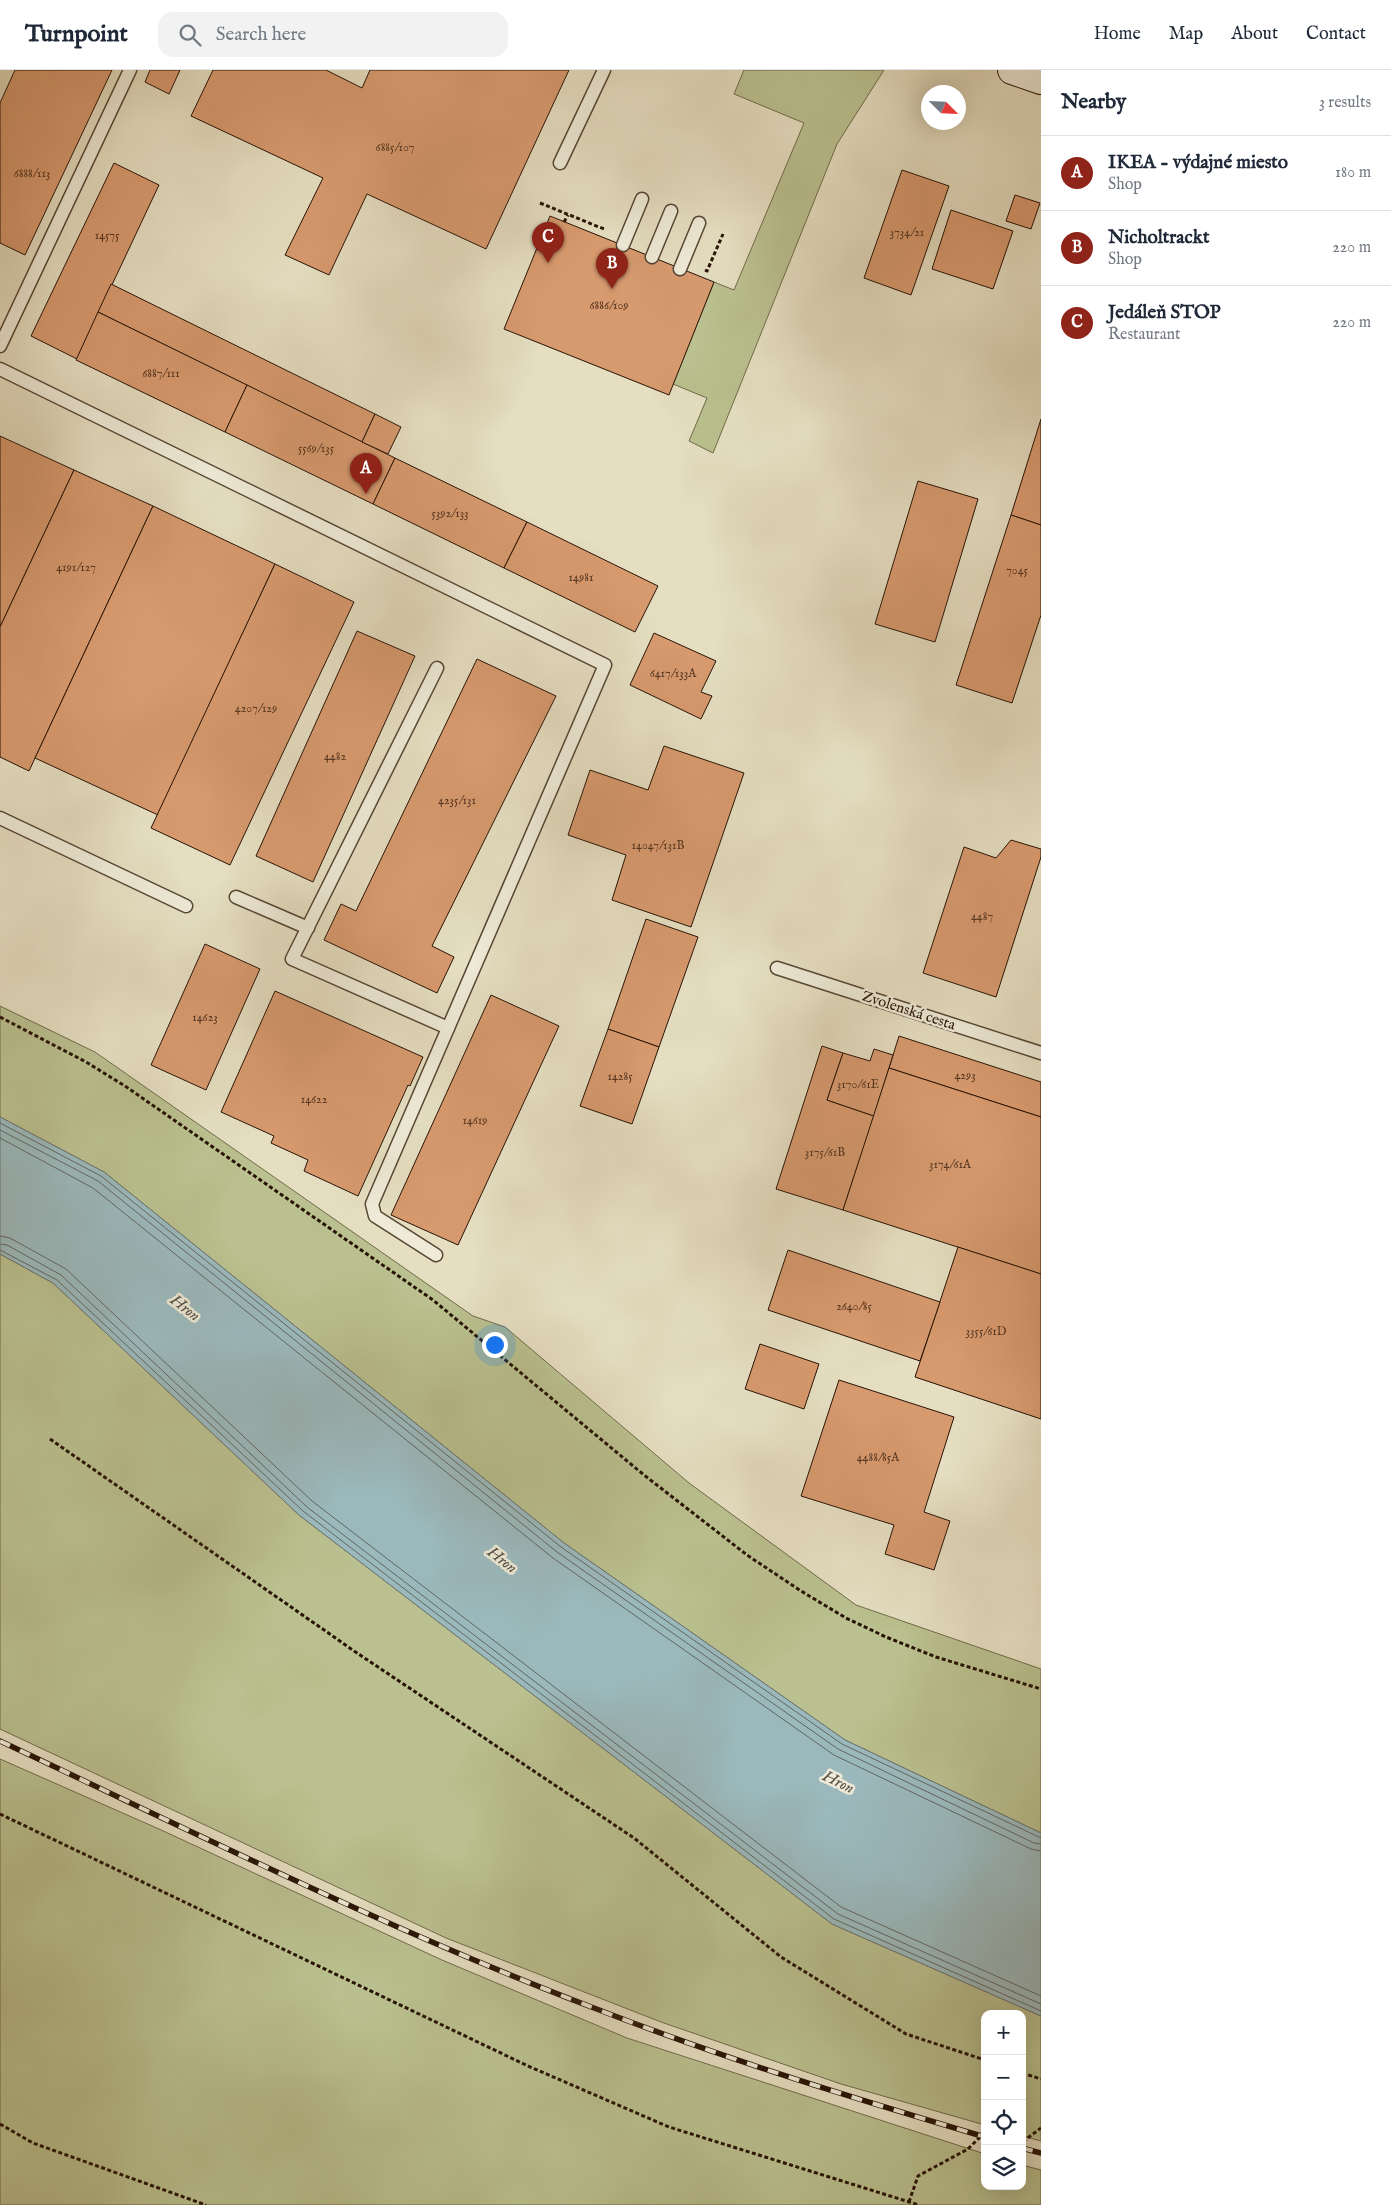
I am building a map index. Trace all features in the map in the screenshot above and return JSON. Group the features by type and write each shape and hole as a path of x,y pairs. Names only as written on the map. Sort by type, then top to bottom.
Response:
{"main road":[{"path":"1012,70 1041,80"}],"lane":[{"path":"0,346 130,70"},
{"path":"560,163 604,70"},
{"path":"623,246 642,198"},
{"path":"652,257 671,211"},
{"path":"680,269 699,223"},
{"path":"0,369 605,665 372,1204 375,1216 436,1255"},
{"path":"437,668 292,959 448,1028"},
{"path":"0,818 186,906"},
{"path":"236,897 308,928"},
{"name":"Zvolenská cesta","path":"777,968 1041,1053"}],"path":[{"path":"564,222 568,215"},
{"path":"0,1017 86,1062 126,1086 425,1295 644,1475 747,1555 801,1591 846,1618 886,1637 936,1657 1041,1690"},
{"path":"50,1439 357,1653 634,1838 781,1957 906,2034 981,2059"},
{"path":"0,1814 528,2066 669,2127 919,2205"},
{"path":"1026,2074 1041,2079"},
{"path":"0,2124 33,2143 206,2205"},
{"path":"1026,2139 1041,2128"},
{"path":"910,2202 918,2176 968,2149 981,2137"}],"green space":[{"path":"744,70 884,70 837,144 713,453 689,441 707,398 673,384 714,282 734,290 804,123 734,94"},
{"path":"0,1006 95,1052 473,1316 505,1327 689,1483 856,1605 1041,1669 1041,1833 845,1740 564,1543 104,1172 0,1117"},
{"path":"0,1254 53,1283 299,1515 832,1924 1041,2016 1041,2141 1026,2137 1026,2010 981,2010 981,2124 841,2084 661,2022 446,1938 0,1729"},
{"path":"0,1759 159,1829 442,1960 627,2038 981,2153 981,2190 1026,2190 1026,2166 1041,2170 1041,2205 0,2205"}],"water":[{"name":"Hron","path":"0,1117 104,1172 564,1543 845,1740 1041,1833 1041,2016 832,1924 299,1515 53,1283 0,1254"}],"building":[{"path":"15,70 112,70 25,255 0,243 0,103"},
{"path":"150,70 180,70 169,94 145,82"},
{"path":"213,70 326,70 362,88 370,70 569,70 486,249 367,194 329,275 285,255 323,178 191,116"},
{"path":"114,163 159,185 77,359 31,336"},
{"path":"902,170 949,186 911,295 864,278"},
{"path":"1015,195 1040,203 1031,229 1006,221"},
{"path":"951,210 1013,231 993,289 932,269"},
{"path":"550,216 714,282 669,395 504,329"},
{"path":"111,284 375,414 362,442 98,312"},
{"path":"98,312 247,385 225,432 76,360"},
{"path":"247,385 395,458 373,504 225,432"},
{"path":"375,414 401,427 388,454 362,442"},
{"path":"1041,419 1041,525 1011,515"},
{"path":"0,436 74,470 0,627"},
{"path":"395,458 527,522 504,568 373,504"},
{"path":"74,470 153,506 29,771 0,757 0,627"},
{"path":"918,481 978,499 935,642 875,624"},
{"path":"153,506 275,564 158,815 35,758"},
{"path":"1011,515 1041,525 1041,615 1012,703 956,685"},
{"path":"527,522 658,586 635,632 504,568"},
{"path":"275,564 354,602 230,865 151,828"},
{"path":"357,631 415,656 313,882 256,856"},
{"path":"654,633 716,661 701,692 712,696 701,719 630,685"},
{"path":"477,659 556,696 432,946 454,957 437,993 324,940 341,904 356,911"},
{"path":"664,746 744,773 691,927 612,900 626,855 568,835 590,770 648,790"},
{"path":"1011,840 1041,849 1041,857 996,997 923,973 964,847 996,858"},
{"path":"646,919 698,937 659,1047 608,1029"},
{"path":"205,944 260,969 206,1090 151,1065"},
{"path":"275,991 423,1057 410,1086 408,1085 358,1196 304,1171 308,1160 271,1143 274,1136 221,1112"},
{"path":"491,995 559,1026 458,1245 391,1215"},
{"path":"608,1029 659,1047 632,1124 580,1106"},
{"path":"899,1036 1041,1082 1041,1117 889,1068"},
{"path":"822,1046 843,1053 827,1100 874,1116 843,1210 776,1189"},
{"path":"874,1049 893,1055 874,1116 827,1100 843,1053 870,1061"},
{"path":"889,1068 1041,1117 1041,1274 843,1210"},
{"path":"958,1247 1041,1274 1041,1419 915,1377"},
{"path":"788,1250 940,1302 920,1361 768,1310"},
{"path":"760,1344 819,1364 804,1409 745,1389"},
{"path":"839,1380 954,1417 924,1512 950,1521 934,1570 885,1554 894,1525 801,1496"}],"railway":[{"path":"0,1741 294,1880 443,1947 518,1978 739,2061 981,2136"},
{"path":"1026,2149 1041,2153"}],"place":[{"name":"Jedáleň STOP","path":"548,263"},
{"name":"Nicholtrackt","path":"612,289"},
{"name":"IKEA - výdajné miesto","path":"366,494"}]}
